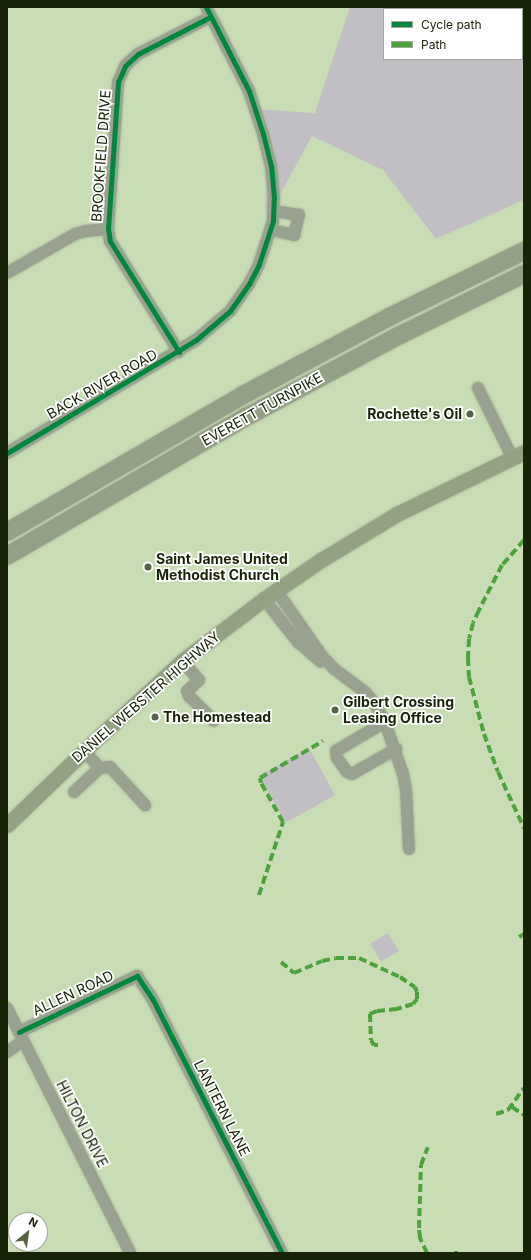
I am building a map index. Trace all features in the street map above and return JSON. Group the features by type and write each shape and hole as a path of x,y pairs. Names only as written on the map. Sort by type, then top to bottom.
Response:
{"highway":[{"name":"EVERETT TURNPIKE","path":"7,532 250,391 389,317 524,252"},
{"name":"EVERETT TURNPIKE","path":"7,556 248,416 394,338 524,274"}],"main road":[{"name":"DANIEL WEBSTER HIGHWAY","path":"7,825 84,751 182,661 270,594 321,560 391,518 518,455"}],"street":[{"name":"BACK RIVER ROAD","path":"7,453 179,352 214,326 237,302 254,274 271,230 274,211 274,187 271,166 257,112 246,85 208,12"},
{"name":"BROOKFIELD DRIVE","path":"179,352 112,245 108,229 118,82 121,73 131,59 208,12"},
{"path":"271,230 294,235 300,215 274,211"},
{"path":"7,273 75,234 86,231 108,229"},
{"path":"478,388 518,455"},
{"path":"270,594 290,633 307,652 320,662 333,668 365,692 376,706 385,722 396,748 406,790 409,849"},
{"path":"182,661 199,680 188,691 189,696 214,721"},
{"path":"385,722 336,751 337,758 347,772 352,774 396,748"},
{"path":"84,751 100,768"},
{"path":"74,792 100,768 110,768 145,805"},
{"name":"ALLEN ROAD","path":"7,1052 21,1036 137,976"},
{"name":"LANTERN LANE","path":"137,976 152,998 282,1253"},
{"name":"HILTON DRIVE","path":"7,1008 130,1253"}],"shaded area":[{"path":"350,7 524,7 524,200 436,239 383,170 312,136 266,220 266,180 254,109 315,113"},
{"path":"309,748 335,795 285,823 259,776"},
{"path":"388,933 399,951 381,962 370,944"}],"marked path":[{"path":"524,540 502,565 479,610 473,623 469,639 468,658 469,677 484,734 498,772 524,828"},
{"path":"259,895 283,822 261,783 260,778 323,741"},
{"path":"519,937 524,934"},
{"path":"281,962 294,973 322,961 336,958 359,958 400,977 415,987 417,999 413,1004 397,1009 377,1011 370,1014 371,1040 374,1045 378,1045"},
{"path":"496,1114 508,1110 524,1088"},
{"path":"512,1107 524,1115"},
{"path":"427,1253 420,1238 419,1228 421,1165 428,1147"}],"cycle path":[{"path":"7,453 196,340 230,311 249,284 259,264 273,221 274,198 271,166 263,134 249,91 206,7"},
{"path":"179,352 110,241 108,229 118,82 125,66 138,54 210,17"},
{"path":"19,1032 137,976 152,998 282,1253"}],"place":[{"name":"Rochette's Oil","path":"470,414"},
{"name":"Saint James United Methodist Church","path":"148,567"},
{"name":"Gilbert Crossing Leasing Office","path":"335,710"},
{"name":"The Homestead","path":"155,717"}]}
